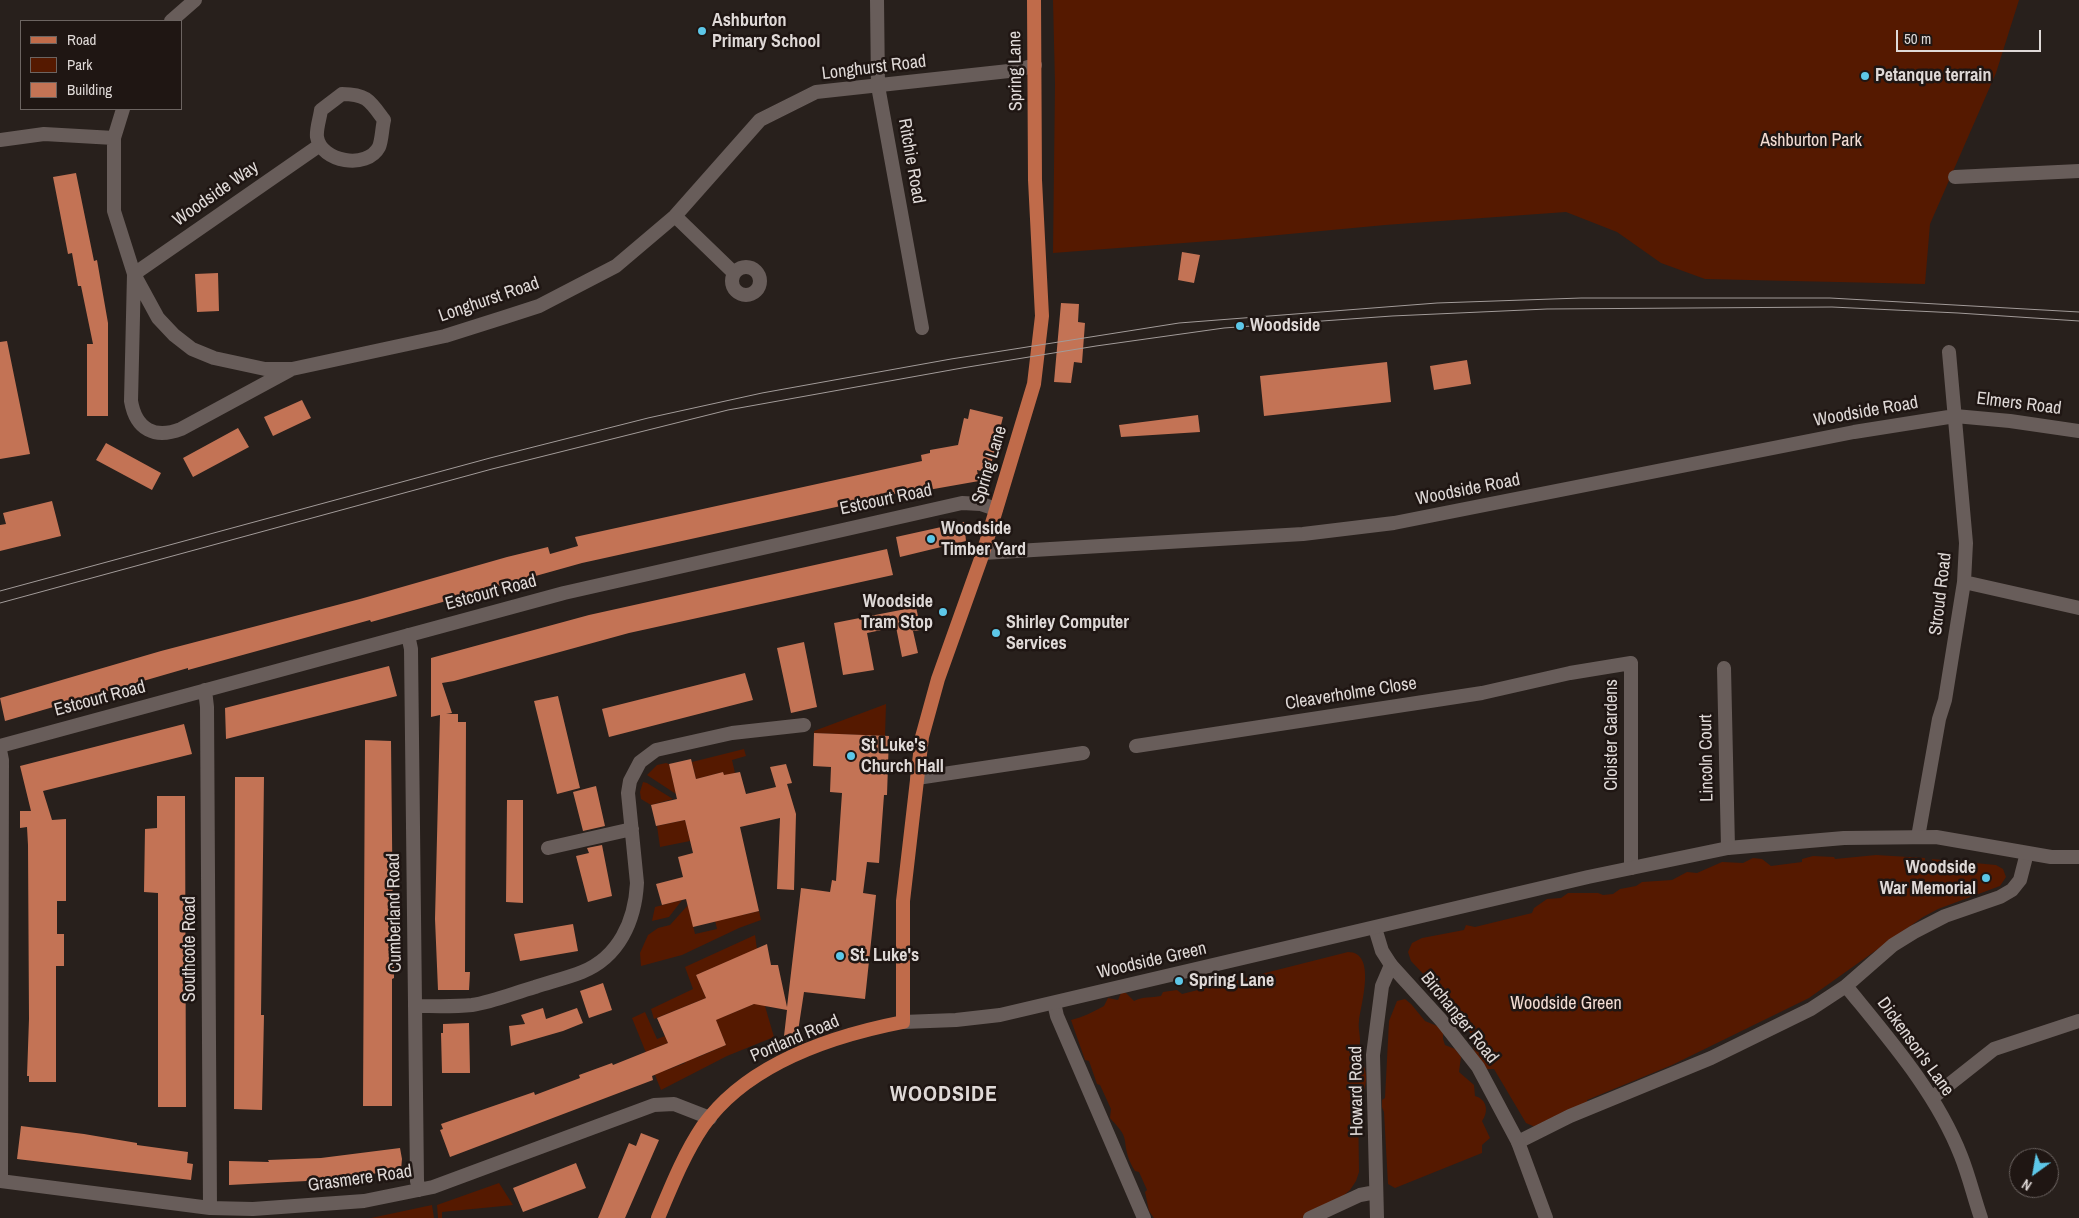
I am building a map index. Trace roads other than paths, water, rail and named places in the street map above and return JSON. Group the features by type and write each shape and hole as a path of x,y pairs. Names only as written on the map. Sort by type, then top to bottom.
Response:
{"main road":[{"name":"Spring Lane","path":"903,1022 903,901 922,737 938,679 983,553 1033,390 1042,316 1035,180 1034,0"},
{"name":"Portland Road","path":"658,1218 690,1148 710,1118 733,1092 764,1070 799,1054 864,1030 903,1022"}],"street":[{"path":"172,20 195,0"},
{"name":"Ritchie Road","path":"877,0 878,86 922,328"},
{"name":"Longhurst Road","path":"123,110 114,138 114,211 134,274 158,318 174,335 192,349 214,358 265,369 292,369 445,336 539,306 616,266 675,216 760,120 816,92 1018,70 1035,65"},
{"path":"342,94 355,94 368,99 384,120 379,146 375,152 358,161 332,157 320,145 317,136 321,110 342,94"},
{"path":"0,140 44,134 114,138"},
{"name":"Woodside Way","path":"134,274 320,145"},
{"path":"1955,177 2079,171"},
{"path":"675,216 734,273"},
{"name":"Longhurst Road","path":"134,274 131,401 133,413 145,428 154,433 170,433 181,429 292,369"},
{"name":"Stroud Road","path":"1918,837 1964,582 1966,543 1949,352"},
{"name":"Elmers Road","path":"1955,416 2010,421 2079,431"},
{"name":"Woodside Road","path":"983,553 1302,534 1394,524 1854,432 1955,416"},
{"name":"Estcourt Road","path":"0,748 205,690 636,575 962,503 981,504 996,509"},
{"path":"1964,582 2079,608"},
{"name":"Cumberland Road","path":"408,635 411,649 417,1181 419,1190"},
{"name":"Cloister Gardens","path":"1570,673 1631,663 1631,868"},
{"name":"Lincoln Court","path":"1724,668 1728,848"},
{"name":"Cleaverholme Close","path":"1136,746 1482,693 1570,673"},
{"name":"Southcote Road","path":"205,690 207,707 210,1208"},
{"path":"415,1006 461,1006 486,1002 582,972 603,960 620,942 634,910 637,883 628,804 630,781 640,762 648,755 666,747 732,732 804,725"},
{"path":"0,748 2,760 1,1181"},
{"path":"916,778 1083,753"},
{"path":"548,848 632,829"},
{"name":"Woodside Green","path":"903,1022 980,1018 1054,1003 1631,868 1728,848 1844,838 1918,837 1972,842 2051,857 2079,857"},
{"path":"1518,1142 1570,1116 1711,1058 1811,1009 1846,986 1893,945 1914,932 1945,916 2000,897 2012,890 2021,876 2027,853"},
{"name":"Birchanger Road","path":"1375,928 1382,951 1391,965 1441,1020 1478,1067 1518,1142 1546,1218"},
{"name":"Howard Road","path":"1377,1218 1373,1055 1382,986 1391,965"},
{"name":"Dickenson's Lane","path":"1846,986 1903,1056 1932,1098 1962,1157 1981,1218"},
{"path":"1054,1003 1057,1016 1144,1218"},
{"path":"1932,1098 1994,1050 2079,1021"},
{"name":"Grasmere Road","path":"1,1181 210,1208 252,1209 331,1204 371,1200 442,1184 654,1105 674,1104 710,1118"},
{"path":"1310,1218 1360,1195 1376,1192"}],"tram line":[{"path":"0,591 490,458 648,418 762,393 951,359 1179,323 1437,303 1581,298 1830,298 2079,312"},
{"path":"0,603 492,469 728,410 962,368 1096,346 1224,328 1392,316 1547,309 1832,307 2079,321"}],"place":[{"name":"Ashburton Primary School","path":"702,31"},
{"name":"Petanque terrain","path":"1865,76"},
{"name":"Woodside","path":"1240,326"},
{"name":"Woodside Timber Yard","path":"931,539"},
{"name":"Woodside Tram Stop","path":"943,612"},
{"name":"Shirley Computer Services","path":"996,633"},
{"name":"St Luke's Church Hall","path":"851,756"},
{"name":"Woodside War Memorial","path":"1986,878"},
{"name":"St. Luke's","path":"840,956"},
{"name":"Spring Lane","path":"1179,981"}],"district":[{"name":"WOODSIDE","path":"944,1095"}],"park label":[{"name":"Ashburton Park","path":"1811,141"}]}
